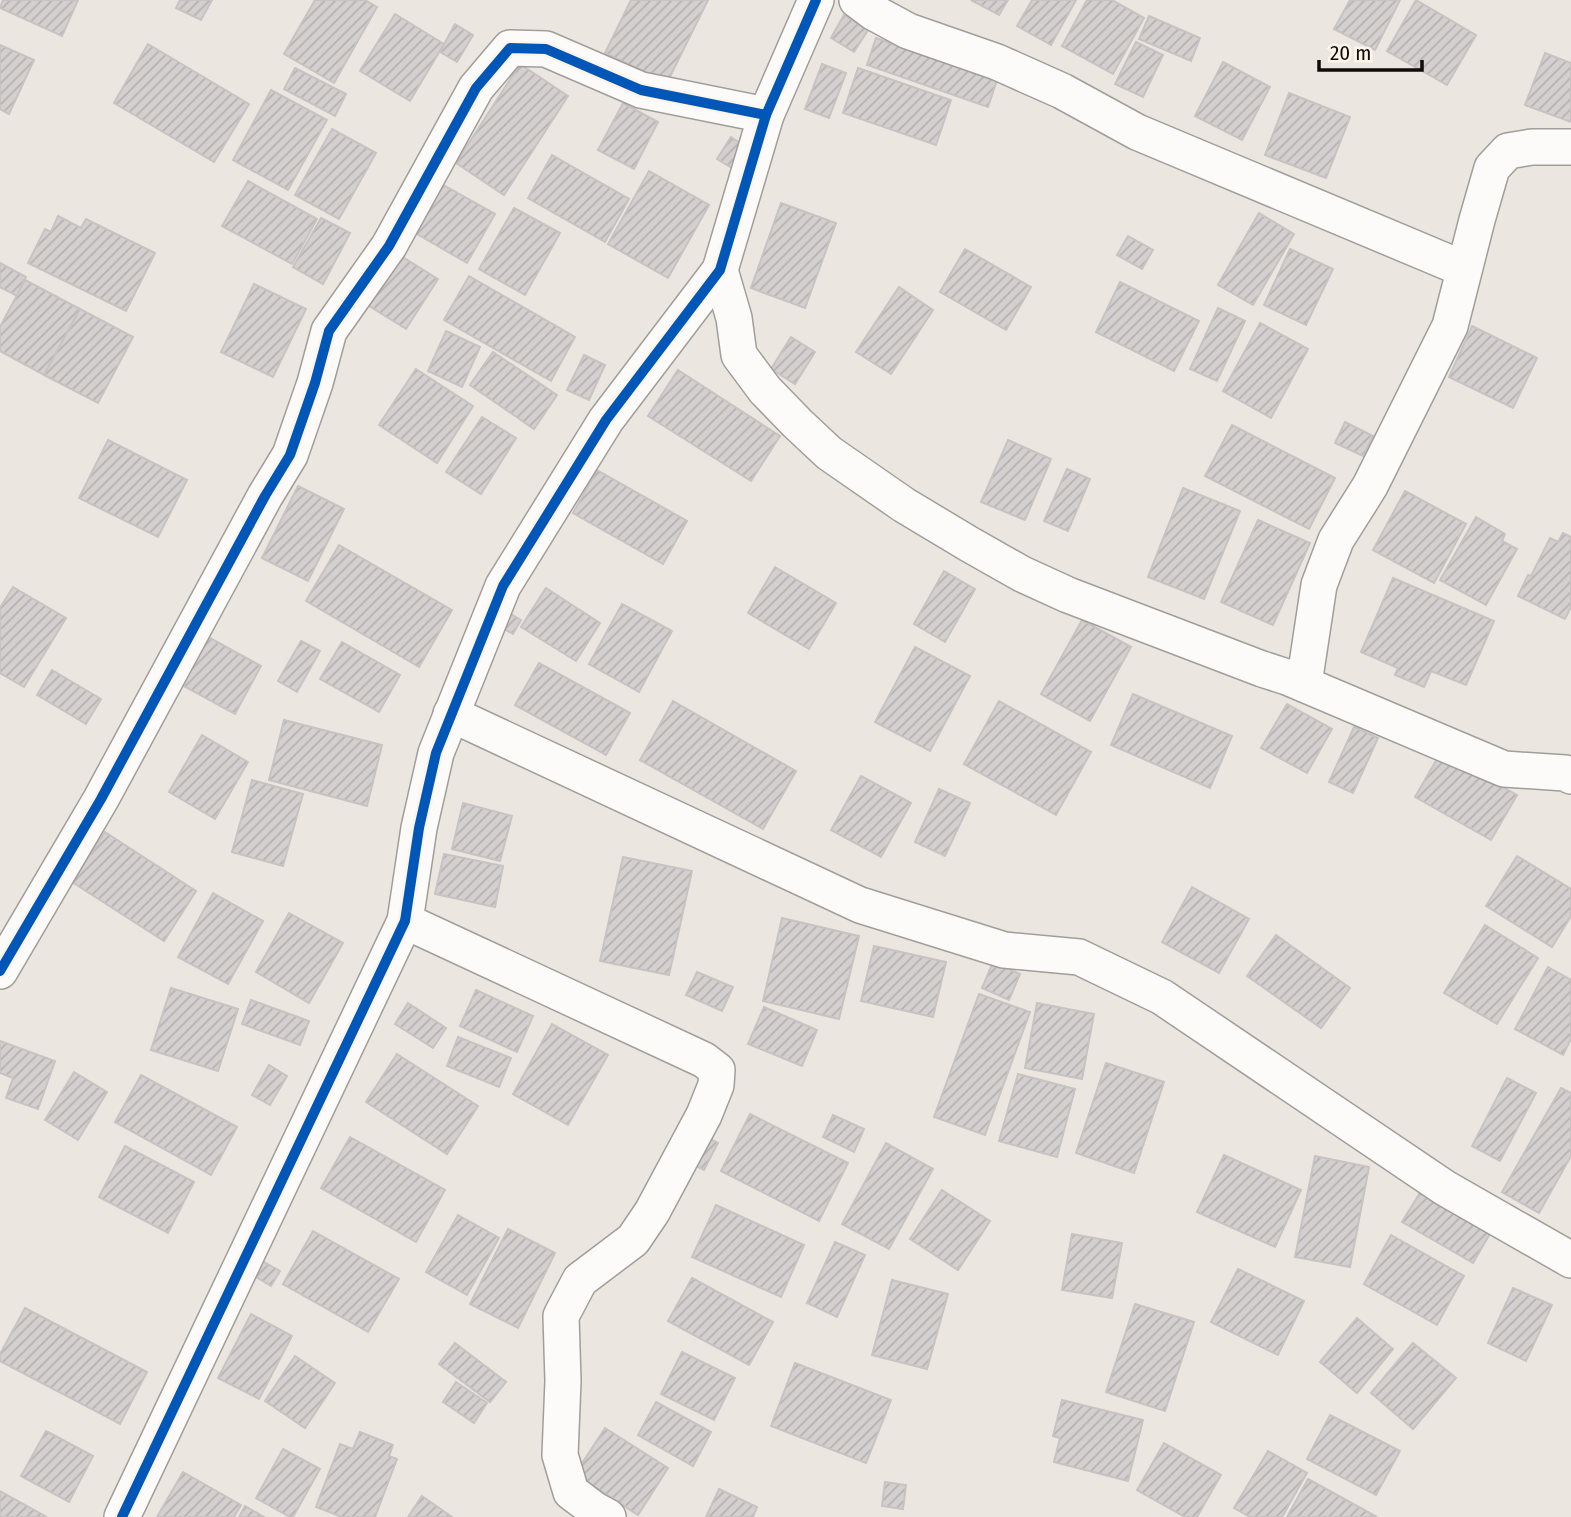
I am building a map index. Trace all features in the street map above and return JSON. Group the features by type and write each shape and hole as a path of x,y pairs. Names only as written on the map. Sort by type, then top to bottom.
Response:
{"street":[{"path":"122,1517 405,921 422,816 436,753 503,586 606,421 720,270 766,115 816,0"},
{"path":"857,0 908,31 1008,67 1062,91 1137,132 1464,270"},
{"path":"0,971 101,799 290,455 315,383 329,331 389,246 475,88 510,48 546,49 641,90 766,115"},
{"path":"1304,684 1319,585 1336,540 1370,486 1450,326 1492,168 1508,151 1571,147"},
{"path":"720,270 734,318 739,355 765,390 829,453 904,505 969,544 1068,595 1304,684 1504,769 1565,773 1571,776"},
{"path":"451,714 860,905 1004,950 1079,957 1091,962 1162,998 1445,1188 1571,1261"},
{"path":"405,921 704,1059 717,1070 716,1085 704,1115 652,1212 633,1240 580,1280 561,1316 563,1381 560,1455 571,1492 608,1517"}],"building":[{"path":"3,0 78,0 62,36 0,8"},
{"path":"180,0 212,0 201,20 176,8"},
{"path":"315,0 365,0 377,7 334,83 284,54"},
{"path":"631,0 708,0 667,83 605,53"},
{"path":"971,0 1008,0 999,15"},
{"path":"1032,0 1076,0 1051,45 1017,26"},
{"path":"1087,0 1112,0 1144,18 1113,74 1062,46"},
{"path":"1350,0 1400,0 1375,50 1334,29"},
{"path":"1416,0 1476,35 1447,85 1387,51"},
{"path":"395,14 444,44 410,101 360,71"},
{"path":"844,15 868,30 854,52 831,38"},
{"path":"1149,16 1200,38 1191,61 1139,39"},
{"path":"455,24 473,35 457,62 440,52"},
{"path":"876,38 997,80 988,107 867,65"},
{"path":"1136,42 1163,55 1143,97 1115,84"},
{"path":"148,44 249,104 214,162 114,103"},
{"path":"0,45 34,60 9,114 0,109"},
{"path":"1545,53 1571,63 1571,122 1525,105"},
{"path":"1223,62 1270,87 1242,140 1195,116"},
{"path":"520,64 568,96 504,195 456,163"},
{"path":"822,64 846,73 829,118 805,109"},
{"path":"295,68 346,94 335,116 284,89"},
{"path":"858,68 951,100 936,145 843,113"},
{"path":"271,90 327,120 288,190 233,160"},
{"path":"1289,93 1350,117 1326,178 1265,155"},
{"path":"623,103 658,122 634,169 598,150"},
{"path":"332,129 376,153 339,219 295,195"},
{"path":"731,137 749,149 735,170 717,159"},
{"path":"552,155 629,199 605,242 528,198"},
{"path":"649,171 709,205 668,278 608,244"},
{"path":"248,181 317,219 292,264 222,226"},
{"path":"438,182 495,214 467,263 410,230"},
{"path":"781,203 836,223 805,308 751,288"},
{"path":"514,208 560,233 525,295 479,269"},
{"path":"1259,213 1294,234 1253,305 1218,285"},
{"path":"58,216 81,228 86,219 155,253 126,311 28,263 45,229 51,232"},
{"path":"321,218 350,233 323,284 293,267"},
{"path":"1128,236 1153,250 1142,269 1117,255"},
{"path":"965,249 1031,287 1006,330 940,292"},
{"path":"1290,249 1333,269 1306,325 1264,305"},
{"path":"401,256 438,279 406,329 369,306"},
{"path":"0,263 26,277 17,296 0,287"},
{"path":"469,276 575,337 551,381 444,320"},
{"path":"25,280 80,309 44,375 0,351 0,327"},
{"path":"1120,282 1199,321 1174,371 1096,332"},
{"path":"254,284 306,309 273,377 221,352"},
{"path":"899,287 933,310 891,374 856,352"},
{"path":"1218,308 1245,321 1217,381 1190,369"},
{"path":"80,309 133,337 98,403 44,375"},
{"path":"1260,323 1308,349 1271,418 1223,391"},
{"path":"1472,326 1537,358 1513,408 1449,377"},
{"path":"446,331 480,347 462,387 428,371"},
{"path":"791,337 815,352 795,384 771,369"},
{"path":"493,352 557,395 534,429 470,385"},
{"path":"584,355 605,365 589,400 567,390"},
{"path":"416,369 473,406 437,463 379,425"},
{"path":"678,370 780,436 751,481 648,416"},
{"path":"482,417 516,438 481,494 446,472"},
{"path":"1345,422 1373,436 1363,456 1335,443"},
{"path":"1232,425 1335,478 1309,529 1205,476"},
{"path":"108,440 187,480 158,537 79,498"},
{"path":"1008,440 1051,459 1025,520 981,502"},
{"path":"1067,469 1090,479 1068,531 1044,521"},
{"path":"597,470 687,521 663,564 573,513"},
{"path":"298,486 344,509 308,581 262,558"},
{"path":"1183,488 1240,511 1204,599 1148,577"},
{"path":"1405,491 1466,524 1434,583 1373,550"},
{"path":"1476,517 1505,534 1502,541 1517,549 1486,605 1440,580"},
{"path":"1258,520 1310,543 1273,625 1221,602"},
{"path":"1563,533 1571,537 1571,607 1565,619 1518,596 1550,538 1558,542"},
{"path":"339,545 452,610 419,667 306,601"},
{"path":"775,567 836,603 809,649 748,613"},
{"path":"944,571 975,589 945,642 914,624"},
{"path":"1393,578 1494,621 1466,685 1431,671 1424,687 1395,675 1398,668 1361,652"},
{"path":"13,587 66,618 24,687 0,673 0,608"},
{"path":"546,588 600,623 576,661 521,627"},
{"path":"622,604 672,631 639,692 589,664"},
{"path":"504,610 521,620 513,634 495,624"},
{"path":"1082,620 1131,647 1090,721 1041,694"},
{"path":"208,637 261,666 235,714 182,685"},
{"path":"301,641 320,651 297,692 278,681"},
{"path":"342,642 400,675 379,712 320,679"},
{"path":"915,647 970,676 930,751 875,722"},
{"path":"539,663 630,713 606,755 515,705"},
{"path":"52,670 101,699 86,724 37,695"},
{"path":"1133,694 1232,736 1210,788 1111,745"},
{"path":"673,701 796,771 763,829 640,760"},
{"path":"999,701 1091,752 1056,815 964,764"},
{"path":"1287,704 1332,729 1307,773 1261,748"},
{"path":"284,720 382,745 367,806 269,780"},
{"path":"1354,727 1378,738 1353,793 1329,782"},
{"path":"202,735 248,762 215,819 169,792"},
{"path":"1441,752 1517,795 1491,840 1415,797"},
{"path":"861,776 911,803 881,857 831,830"},
{"path":"252,780 303,794 283,866 232,852"},
{"path":"939,789 970,803 945,856 915,842"},
{"path":"463,803 512,816 500,861 452,849"},
{"path":"105,832 196,891 164,941 72,882"},
{"path":"444,854 503,866 495,907 435,894"},
{"path":"1517,856 1571,889 1571,916 1552,947 1486,906"},
{"path":"623,857 692,871 669,975 600,961"},
{"path":"1192,887 1249,919 1219,973 1162,942"},
{"path":"213,893 263,921 228,984 178,957"},
{"path":"289,913 343,943 309,1003 256,972"},
{"path":"782,918 859,936 839,1019 763,1001"},
{"path":"1485,925 1538,958 1497,1024 1444,993"},
{"path":"1276,935 1350,988 1321,1028 1247,976"},
{"path":"874,946 946,962 933,1017 861,1001"},
{"path":"993,962 1020,974 1009,1000 982,988"},
{"path":"1548,967 1571,980 1571,1039 1563,1055 1515,1029"},
{"path":"697,972 733,987 722,1011 686,995"},
{"path":"171,988 238,1009 218,1071 151,1050"},
{"path":"476,990 533,1016 517,1052 460,1026"},
{"path":"979,994 1030,1012 985,1135 934,1117"},
{"path":"251,1000 309,1021 300,1045 242,1024"},
{"path":"408,1003 446,1028 433,1048 395,1024"},
{"path":"1037,1003 1094,1014 1082,1079 1025,1068"},
{"path":"764,1007 817,1030 802,1066 748,1044"},
{"path":"552,1024 608,1055 568,1125 513,1094"},
{"path":"458,1037 511,1058 499,1087 447,1066"},
{"path":"0,1041 55,1061 38,1109 6,1098 13,1078 0,1073"},
{"path":"397,1054 478,1106 447,1154 366,1102"},
{"path":"1106,1063 1164,1082 1134,1173 1076,1153"},
{"path":"269,1065 287,1076 270,1105 252,1095"},
{"path":"74,1072 107,1092 78,1140 45,1120"},
{"path":"1018,1074 1075,1089 1057,1157 999,1141"},
{"path":"141,1075 237,1127 211,1175 115,1122"},
{"path":"1507,1078 1536,1093 1500,1161 1472,1146"},
{"path":"1561,1088 1571,1093 1571,1156 1539,1213 1502,1192"},
{"path":"750,1114 848,1163 819,1221 721,1171"},
{"path":"833,1115 864,1129 854,1152 823,1137"},
{"path":"700,1134 718,1143 704,1170 686,1161"},
{"path":"350,1137 445,1190 416,1242 321,1188"},
{"path":"886,1143 933,1169 889,1249 842,1224"},
{"path":"125,1146 194,1182 168,1233 99,1197"},
{"path":"1224,1155 1301,1190 1275,1247 1197,1212"},
{"path":"1315,1156 1369,1167 1350,1267 1295,1257"},
{"path":"942,1190 990,1221 958,1270 910,1239"},
{"path":"1421,1191 1491,1232 1473,1263 1402,1222"},
{"path":"716,1205 804,1245 781,1297 692,1257"},
{"path":"458,1215 499,1238 467,1295 426,1272"},
{"path":"508,1229 555,1253 518,1328 470,1304"},
{"path":"313,1231 399,1279 368,1332 283,1284"},
{"path":"1072,1234 1122,1243 1112,1298 1062,1290"},
{"path":"1391,1235 1464,1276 1437,1325 1364,1284"},
{"path":"835,1242 865,1255 837,1317 807,1303"},
{"path":"257,1258 280,1271 271,1286 249,1273"},
{"path":"1238,1269 1304,1301 1278,1355 1211,1322"},
{"path":"692,1278 773,1322 749,1365 668,1321"},
{"path":"892,1280 948,1294 927,1369 872,1355"},
{"path":"1513,1288 1552,1305 1526,1361 1488,1343"},
{"path":"1135,1304 1194,1322 1165,1411 1106,1392"},
{"path":"25,1308 147,1372 120,1424 0,1361 0,1354"},
{"path":"251,1314 292,1336 259,1399 218,1378"},
{"path":"1357,1318 1393,1349 1357,1393 1320,1362"},
{"path":"455,1343 506,1382 490,1402 439,1364"},
{"path":"1413,1343 1456,1378 1413,1429 1371,1393"},
{"path":"682,1352 735,1378 714,1420 661,1394"},
{"path":"295,1356 335,1383 305,1428 265,1401"},
{"path":"795,1363 891,1400 866,1463 771,1426"},
{"path":"456,1382 487,1403 474,1423 443,1402"},
{"path":"1062,1400 1143,1420 1128,1481 1054,1462 1060,1438 1053,1436"},
{"path":"656,1402 711,1432 693,1466 638,1435"},
{"path":"1330,1415 1400,1451 1376,1495 1307,1459"},
{"path":"605,1428 668,1468 638,1515 575,1474"},
{"path":"46,1431 93,1456 69,1502 21,1476"},
{"path":"360,1432 393,1445 389,1456 397,1459 375,1517 342,1517 316,1507 340,1444 353,1449"},
{"path":"1164,1443 1221,1475 1197,1517 1185,1517 1137,1490"},
{"path":"283,1449 320,1469 293,1517 256,1498"},
{"path":"1268,1451 1307,1473 1282,1517 1250,1517 1234,1508"},
{"path":"183,1472 241,1505 234,1517 157,1517"},
{"path":"1308,1479 1377,1517 1287,1517"},
{"path":"885,1482 906,1485 903,1509 882,1506"},
{"path":"719,1489 757,1507 753,1517 706,1517"},
{"path":"0,1491 47,1517 0,1517"},
{"path":"422,1496 452,1517 408,1517"},
{"path":"245,1506 264,1517 239,1517"}],"cycle path":[{"path":"122,1517 405,921 419,828 436,753 503,586 606,420 720,270 766,115 816,0"},
{"path":"0,971 101,799 265,496 290,455 315,383 329,331 389,246 476,88 510,48 546,49 641,90 766,115"}]}
